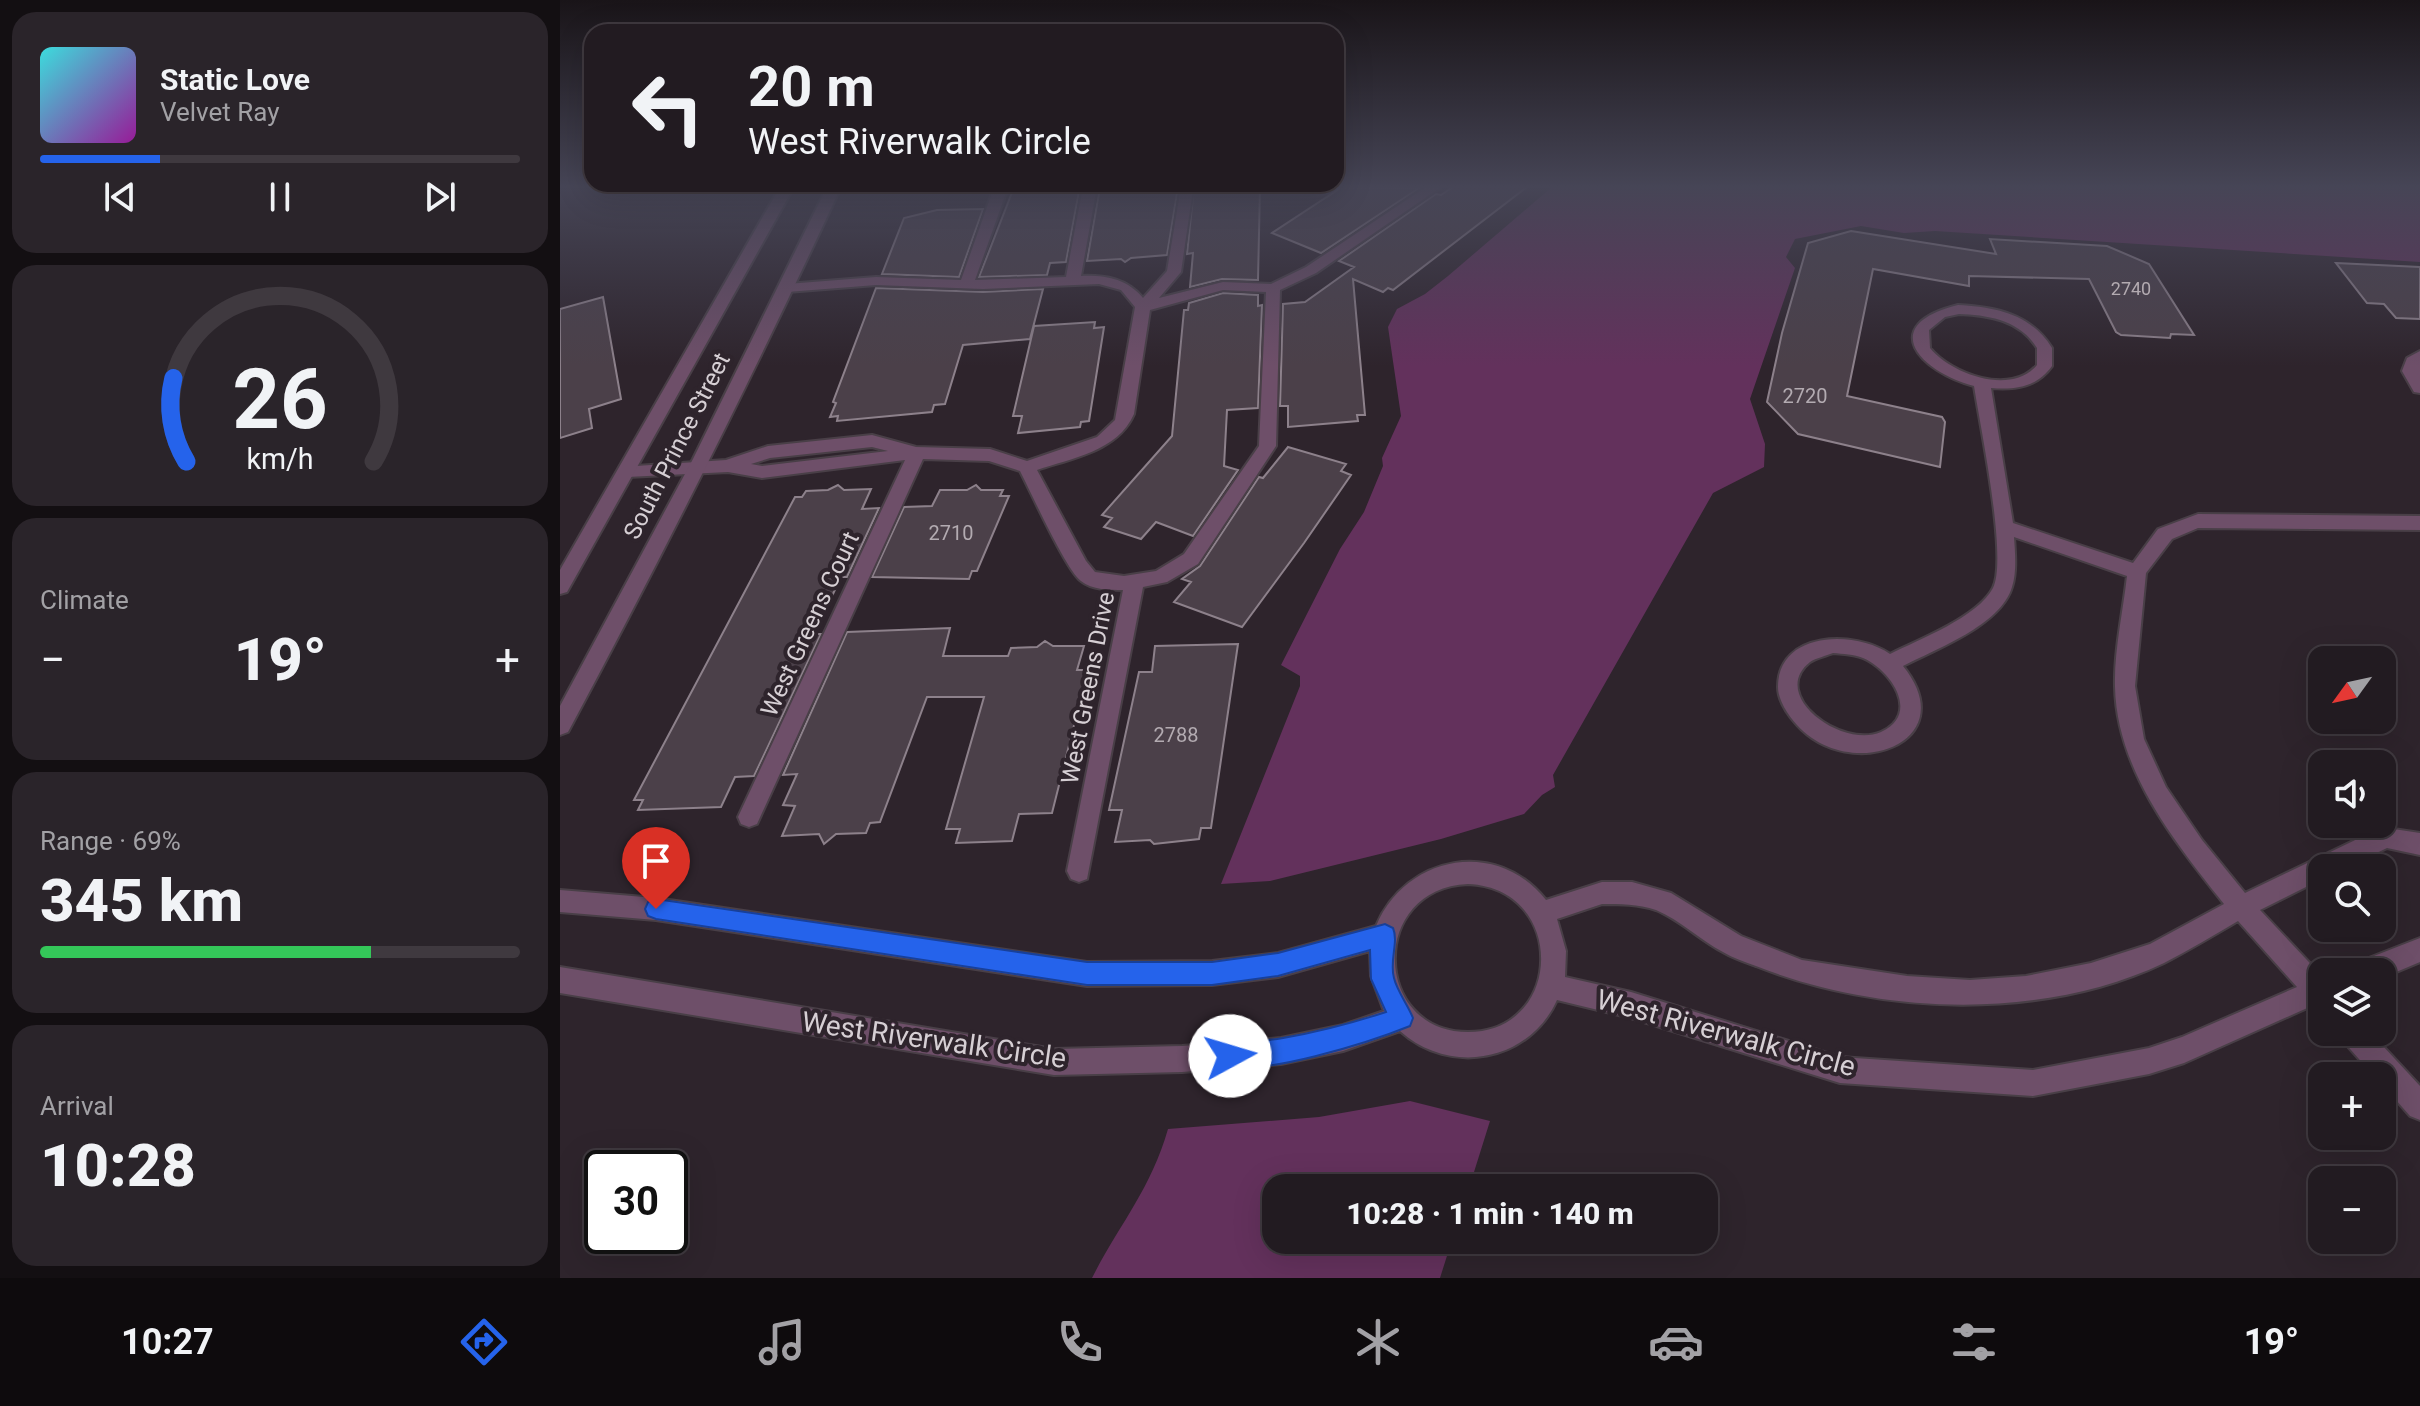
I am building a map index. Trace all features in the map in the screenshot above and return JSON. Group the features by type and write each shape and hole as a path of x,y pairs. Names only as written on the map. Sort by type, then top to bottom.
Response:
{"street":[{"name":"South Prince Street","path":"560,587 753,247"},
{"name":"South Prince Street","path":"560,726 697,466 806,247"},
{"path":"967,283 980,247"},
{"path":"1073,279 1079,247"},
{"path":"627,471 728,466 762,472 917,453 990,455 1027,467 1090,448 1103,441 1122,423 1143,307 1174,272 1178,247"},
{"path":"1143,307 1223,286 1273,288 1311,270 1346,247"},
{"path":"787,288 876,281 967,283 1073,279 1114,282 1126,287 1143,307"},
{"name":"West Greens Drive","path":"1079,871 1135,580 1160,577 1191,559 1267,446 1273,288"},
{"path":"1982,310 2006,316 2027,327 2042,341 2048,356 2044,369 2030,379 2008,384 1982,383 1957,375 1936,363 1923,349 1918,334 1924,322 1948,311 1982,310"},
{"path":"2420,356 2413,361 2410,371 2420,388"},
{"path":"1889,664 1957,628 1990,604 2003,589 2005,527 1982,383"},
{"name":"West Greens Court","path":"749,817 917,453"},
{"path":"1027,467 1079,566 1088,577 1102,582 1135,580"},
{"path":"2005,527 2137,572 2165,534 2198,521 2420,523"},
{"name":"West Riverwalk Circle","path":"2137,572 2125,686 2133,739 2158,794 2194,848 2241,907 2308,978"},
{"path":"1852,646 1889,664 1903,678 1911,694 1912,711 1906,726 1895,737 1877,744 1857,745 1816,731 1800,717 1790,701 1787,684 1790,669 1800,657 1814,648 1852,646"},
{"path":"1542,913 1602,893 1632,893 1663,901 1733,945 1802,972 1892,988 1970,993 2026,989 2091,975 2155,954 2241,907 2387,838 2420,844"},
{"path":"1479,873 1506,880 1528,895 1542,913 1555,943 1555,972 1545,999 1527,1022 1502,1039 1471,1045 1441,1041 1401,1018 1382,979 1381,951 1388,923 1404,900 1426,883 1452,874 1479,873"},
{"path":"560,901 656,909 1087,974 1212,973 1278,965 1385,935"},
{"path":"2396,960 2420,950"},
{"name":"West Riverwalk Circle","path":"560,980 1054,1062 1214,1057 1281,1051 1343,1038 1401,1018"},
{"name":"West Riverwalk Circle","path":"1551,986 1631,1005 1840,1070 2033,1083 2149,1061 2184,1050 2308,998"},
{"path":"2365,1046 2420,1106"}],"shaded area":[{"path":"1482,247 1791,247 1786,257 1795,268 1750,399 1765,444 1764,467 1713,493 1553,775 1555,787 1542,795 1524,814 1441,839 1270,881 1221,884 1300,686 1300,676 1281,665 1340,549 1364,512 1383,466 1382,458 1401,416 1388,327 1397,309 1425,294"},
{"path":"2180,247 2420,247 2420,262"},
{"path":"1410,1101 1490,1121 1473,1174 1262,1174 1262,1254 1448,1254 1440,1278 1092,1278 1143,1189 1168,1129 1319,1117"}],"building":[{"path":"893,247 970,247 959,277 882,274"},
{"path":"991,247 1069,247 1066,262 1050,263 1047,275 979,277"},
{"path":"1090,247 1168,247 1167,255 1131,258 1125,262 1121,259 1087,261"},
{"path":"1188,247 1259,247 1258,280 1222,279 1190,287 1193,253 1187,254"},
{"path":"1305,247 1331,247 1321,253"},
{"path":"1360,247 1449,247 1393,290 1388,288 1383,292 1353,279 1365,415 1357,415 1358,421 1288,427 1288,406 1280,406 1283,304 1305,302 1354,267 1339,261"},
{"path":"1807,247 1950,247 1996,254 1993,247 2108,247 2149,264 2194,335 2171,334 2170,338 2121,335 2116,332 2089,279 1969,276 1969,286 1873,269 1847,396 1942,417 1945,422 1940,467 1798,434 1767,402 1782,333"},
{"path":"2336,263 2420,267 2420,319 2396,318 2384,304 2367,303"},
{"path":"876,288 983,292 1043,289 1030,339 963,345 945,404 934,405 932,412 837,421 838,416 830,417 836,403 833,402"},
{"path":"1223,293 1258,295 1258,306 1262,305 1258,408 1227,410 1224,466 1238,470 1193,536 1156,522 1141,539 1104,527 1112,518 1102,515 1172,436 1184,310 1188,310 1189,303"},
{"path":"603,297 621,399 589,409 592,428 560,438 560,309"},
{"path":"1095,322 1094,328 1104,327 1089,421 1081,422 1080,427 1018,433 1022,416 1013,416 1034,326"},
{"path":"1288,447 1346,464 1341,471 1351,475 1304,543 1242,627 1174,602 1191,582 1182,579 1200,566 1259,477 1263,478"},
{"path":"838,485 844,490 871,489 862,509 879,508 847,577 841,577 814,634 821,634 754,776 735,777 721,807 638,810 643,800 634,800 795,497 802,497 806,491 828,490"},
{"path":"976,485 981,490 1003,490 1000,496 1009,496 977,571 972,571 969,579 872,577 904,507 932,506 940,490 967,490"},
{"path":"950,628 943,656 1008,656 1011,648 1037,647 1045,641 1053,646 1084,646 1077,670 1088,670 1052,813 1019,814 1012,841 956,843 960,829 946,829 984,697 927,697 880,822 870,823 866,833 836,834 824,844 819,834 782,836 795,806 783,805 797,774 783,775 847,632"},
{"path":"1238,644 1211,828 1201,828 1199,839 1154,844 1150,840 1115,842 1122,810 1109,810 1139,672 1152,672 1155,646"}],"route":[{"path":"656,909 1087,974 1212,973 1278,965 1385,935 1381,951 1382,979 1401,1018 1343,1038 1281,1051 1230,1056"}]}
